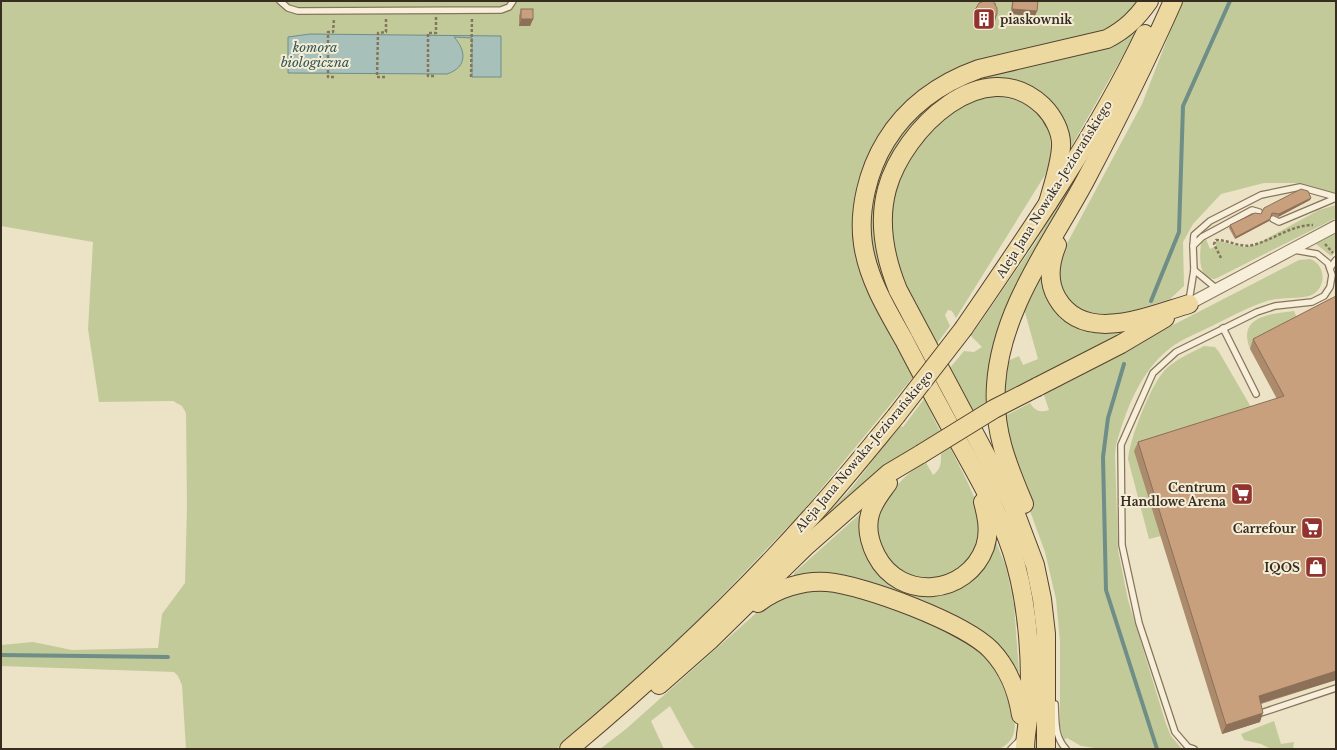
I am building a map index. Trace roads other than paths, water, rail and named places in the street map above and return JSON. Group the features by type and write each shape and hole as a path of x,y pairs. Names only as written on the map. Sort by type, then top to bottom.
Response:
{"main road":[{"path":"1025,742 1029,712 1028,648 1025,606 1016,564 1001,524 980,479 882,300 867,262 863,242 863,208 868,181 878,153 894,128 913,107 929,93 960,76 979,69 1107,39 1123,31 1138,17 1149,1"},
{"name":"Aleja Jana Nowaka-Jeziorańskiego","path":"569,749 658,670 748,585 810,518 896,416 964,328 1048,203 1093,129 1137,51 1161,1"},
{"path":"1035,565 1036,543 1034,529 1002,447 996,404 996,384 1003,341 1013,313 1030,278 1084,182 1120,113 1173,1"},
{"path":"1046,749 1045,616 1035,565 1012,504 898,290 890,271 885,250 884,209 887,189 894,170 902,154 915,135 945,108 961,98 978,90 992,87 1007,88 1023,92 1036,99 1047,110 1059,130 1061,146 1048,203"},
{"path":"1084,182 1050,260 1051,288 1063,309 1078,320 1098,325 1132,320 1188,304"},
{"path":"709,642 810,542 889,473 988,412 1121,344 1188,304"},
{"path":"921,454 890,481 874,503 870,514 869,536 872,549 880,563 898,580 920,588 947,585 960,578 970,570 979,559 985,546 988,530 987,516 982,496 958,441"},
{"path":"583,737 653,690 771,592 799,584 826,582 870,591 963,629 990,649 1006,668 1018,694 1025,742"}],"street":[{"path":"1188,304 1336,226"}],"lane":[{"path":"280,1 288,8 298,11 501,10 509,7 513,1"},
{"path":"1188,304 1194,270 1194,235 1210,221 1261,194 1300,187 1336,198"},
{"path":"1273,220 1279,222 1336,198"},
{"path":"1193,246 1202,237 1252,210 1259,212"},
{"path":"1194,749 1188,747 1175,732 1140,623 1122,545 1121,445 1153,373 1176,352 1256,312 1269,308 1319,300 1330,287 1332,275 1330,268 1324,259 1317,254 1291,249"},
{"path":"1330,268 1336,260"},
{"path":"1194,270 1217,289"},
{"path":"1223,328 1256,394"},
{"path":"1046,676 1053,696 1056,733 1060,742 1066,749"},
{"path":"1261,713 1336,688"},
{"path":"1011,749 1025,742"}],"water":[{"name":"komora biologiczna","path":"310,34 501,36 501,77 472,77 472,38 454,37 461,47 463,58 459,67 447,74 288,73 288,37"}],"waterway":[{"path":"1151,301 1179,232 1183,106 1230,1"},
{"path":"1124,364 1108,418 1103,457 1106,590 1157,749"},
{"path":"1,655 168,657"}],"place":[{"name":"piaskownik","path":"984,19"},
{"name":"Centrum Handlowe Arena","path":"1242,494"},
{"name":"Carrefour","path":"1312,528"},
{"name":"IQOS","path":"1316,567"}]}
